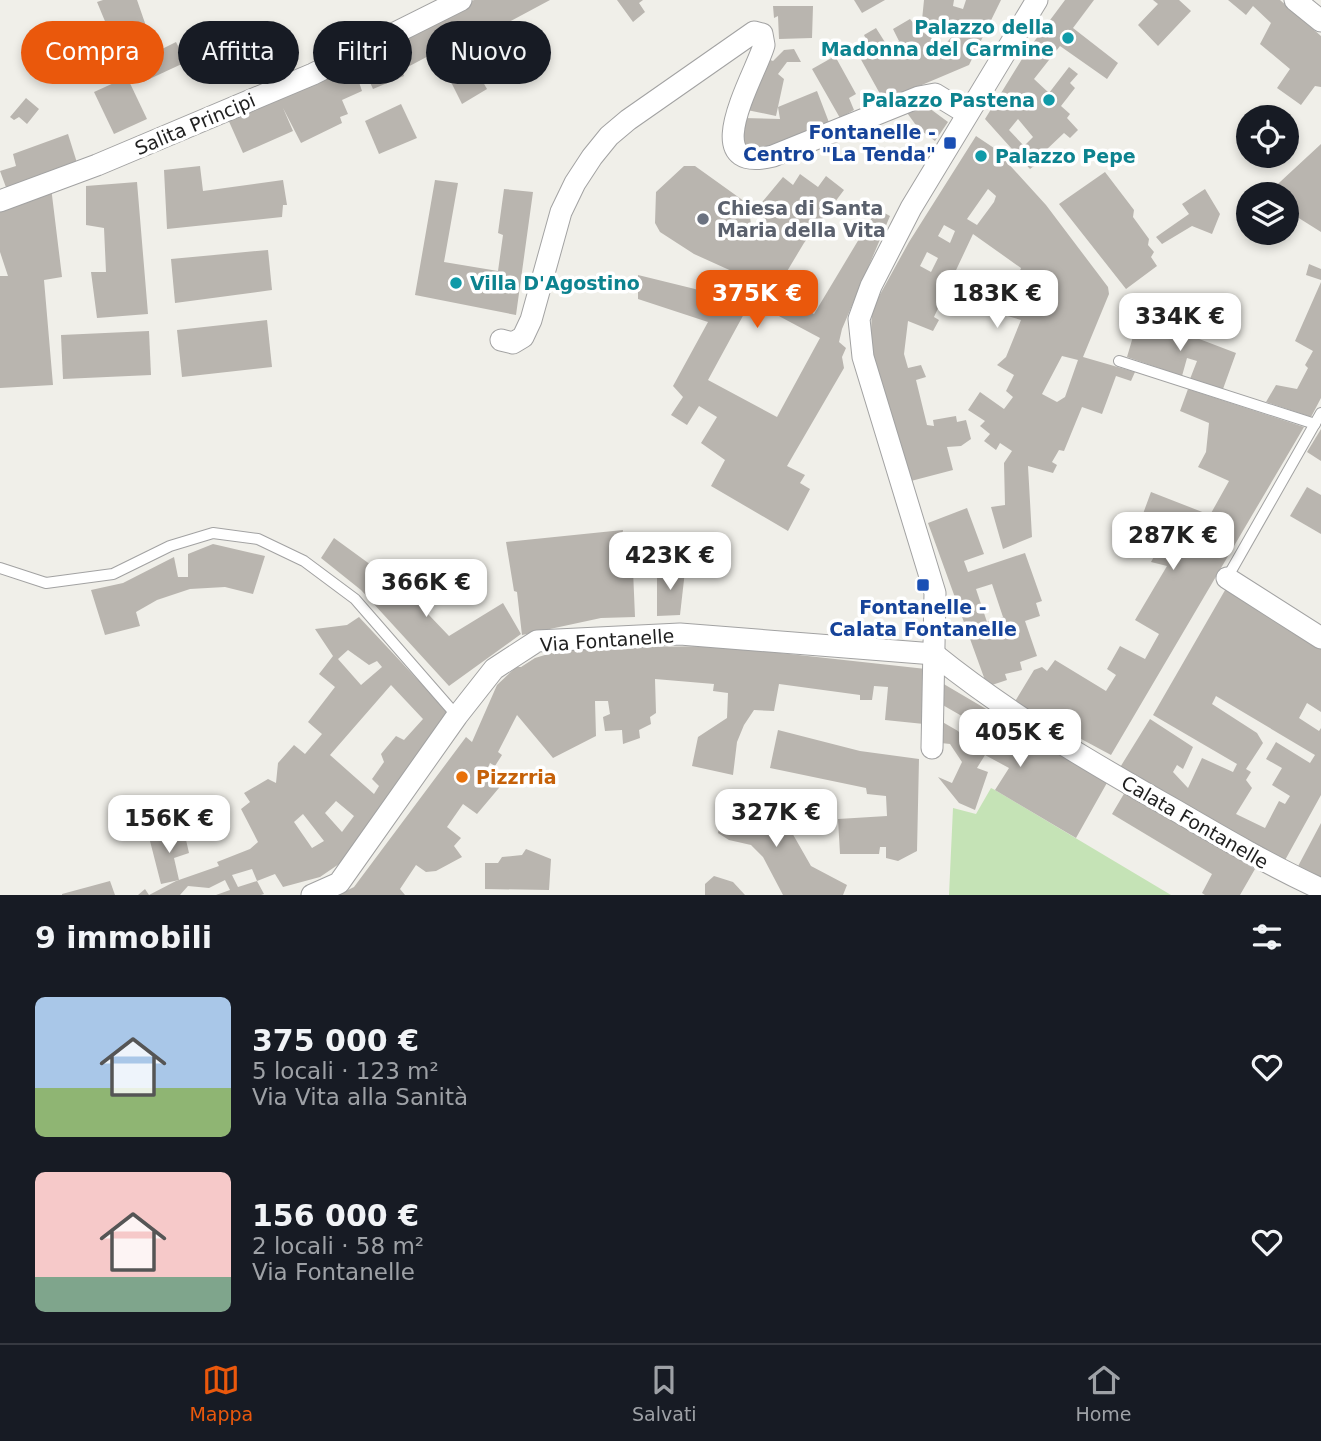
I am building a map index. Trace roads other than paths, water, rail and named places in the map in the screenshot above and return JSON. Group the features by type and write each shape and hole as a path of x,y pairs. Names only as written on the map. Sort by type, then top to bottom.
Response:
{"street":[{"name":"Salita Principi","path":"0,201 97,165 313,74 461,0"},
{"path":"932,748 932,577 858,335 859,319 871,286 911,208 966,113 1037,0"},
{"path":"1296,0 1321,22"},
{"path":"501,340 513,343 523,337 531,320 561,212 575,183 609,136 754,32 762,34 764,45 733,124 734,144 746,157 756,159 773,156 919,97 935,94 966,113"},
{"path":"1227,578 1321,638"},
{"path":"895,650 915,637 933,609"},
{"name":"Via Fontanelle","path":"312,895 339,883 457,716 494,669 537,641 680,634 934,654"},
{"name":"Calata Fontanelle","path":"934,654 980,692 1109,773 1287,874 1321,889"}],"lane":[{"path":"1119,360 1315,424"},
{"path":"1227,578 1321,413"},
{"path":"0,568 46,583 113,574 170,546 212,533 258,539 304,561 355,599 457,716"}],"place":[{"name":"Palazzo della Madonna del Carmine","path":"1068,38"},
{"name":"Palazzo Pastena","path":"1049,100"},
{"name":"Fontanelle - Centro \"La Tenda\"","path":"950,143"},
{"name":"Palazzo Pepe","path":"981,156"},
{"name":"Chiesa di Santa Maria della Vita","path":"703,219"},
{"name":"Villa D'Agostino","path":"456,283"},
{"name":"Fontanelle - Calata Fontanelle","path":"923,585"},
{"name":"Pizzrria","path":"462,777"}]}
